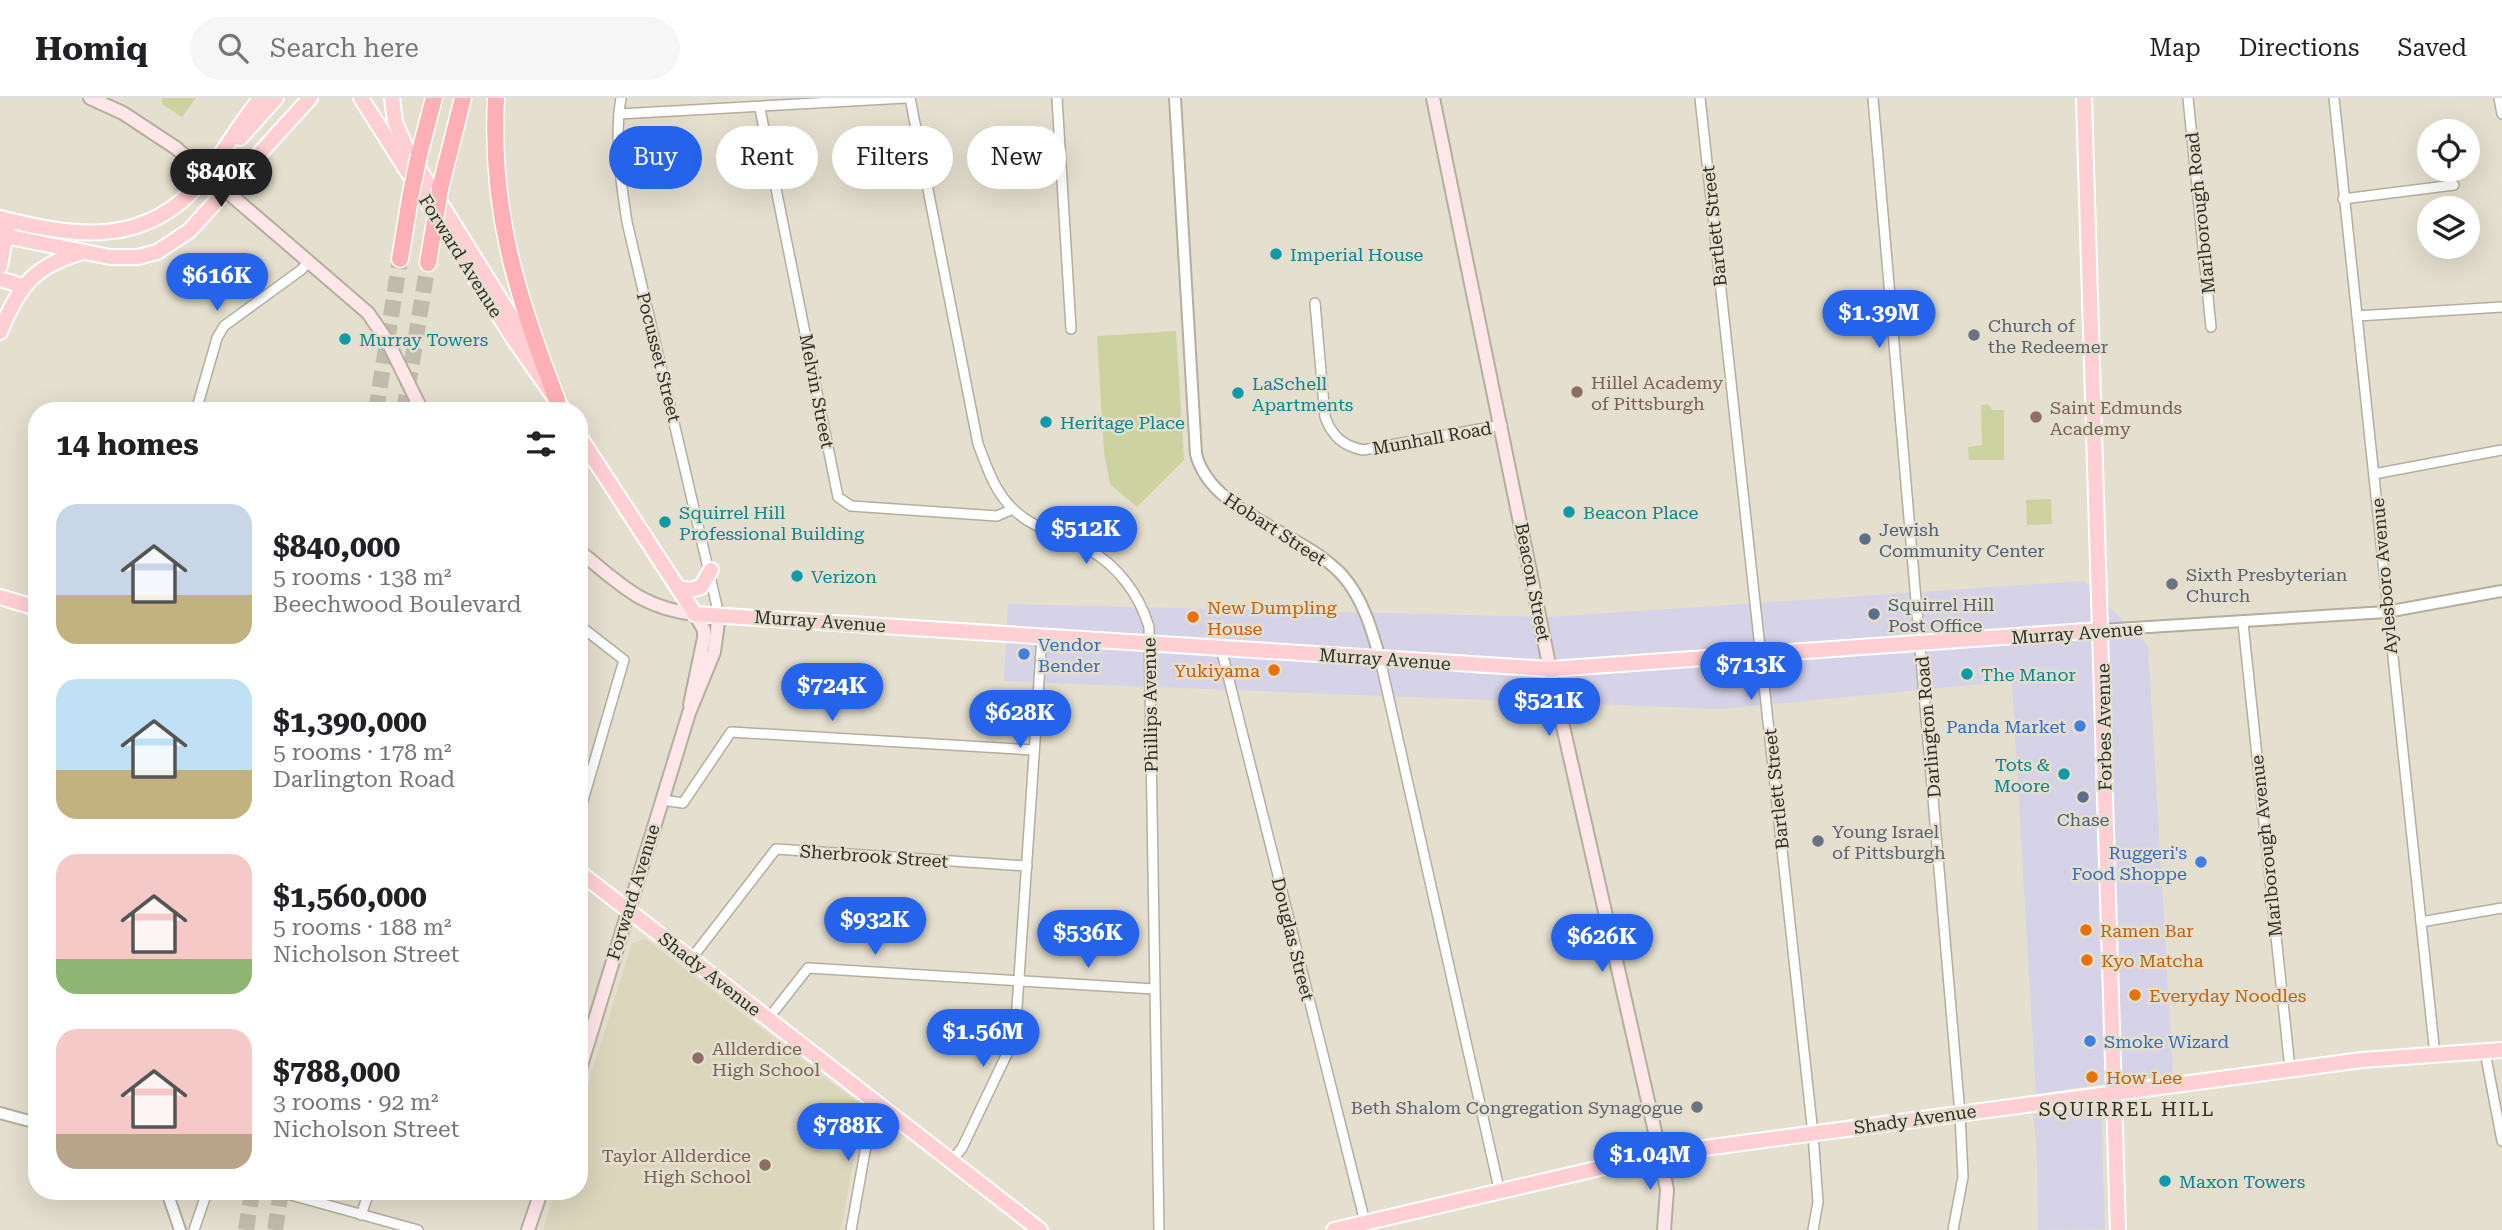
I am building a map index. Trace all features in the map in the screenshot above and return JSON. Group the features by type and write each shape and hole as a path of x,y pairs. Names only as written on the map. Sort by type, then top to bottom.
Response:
{"highway":[{"path":"400,259 410,198 433,98"},
{"path":"428,263 440,189 463,98"},
{"path":"496,98 495,165 505,242 520,298 559,402"}],"main road":[{"path":"90,98 117,103 176,148 361,306 378,325 412,402"},
{"path":"201,181 261,98"},
{"path":"0,266 4,219 66,233 117,231 163,213 201,181 276,98"},
{"path":"3,236 129,258 147,255 174,242 189,231 310,98"},
{"name":"Forward Avenue","path":"360,98 513,338 558,402"},
{"path":"392,98 401,140 523,332 559,402"},
{"name":"Beacon Street","path":"1433,98 1550,669 1660,1154 1667,1190 1664,1230"},
{"name":"Forbes Avenue","path":"2084,98 2118,1230"},
{"path":"0,332 23,286 37,270 85,252"},
{"path":"0,279 23,286"},
{"path":"588,450 695,614 704,630 704,638"},
{"name":"Murray Avenue","path":"588,558 646,603 666,610 695,614 1550,669 2101,630"},
{"path":"678,588 690,590 701,587 711,570"},
{"path":"0,597 28,605"},
{"name":"Forward Avenue","path":"689,713 702,688 719,630 719,615"},
{"name":"Forward Avenue","path":"588,1042 689,713 704,638 719,615"},
{"name":"Shady Avenue","path":"588,879 1040,1230"},
{"name":"Shady Avenue","path":"1334,1230 1366,1226 1660,1154 2290,1069 2502,1050"},
{"path":"528,1230 538,1200"}],"street":[{"name":"Pocusset Street","path":"621,98 618,114 621,180 627,222 711,570 719,615"},
{"path":"618,114 760,109 908,98"},
{"name":"Phillips Avenue","path":"908,98 978,444 990,477 1013,509 1030,523 1088,549 1119,573 1143,609 1150,642 1159,1230"},
{"path":"1057,98 1071,329"},
{"name":"Hobart Street","path":"1175,98 1196,454 1200,470 1214,489 1322,557 1343,576 1364,610 1380,659 1500,1193"},
{"name":"Bartlett Street","path":"1700,98 1813,1134 1818,1202 1813,1230"},
{"name":"Darlington Road","path":"1873,98 1960,1114 1963,1177 1953,1230"},
{"name":"Marlborough Road","path":"2189,98 2211,327"},
{"name":"Aylesboro Avenue","path":"2334,98 2386,612 2435,1055"},
{"path":"2499,98 2502,114"},
{"name":"Melvin Street","path":"760,109 838,497 851,506 998,516 1013,509"},
{"path":"2343,199 2454,185"},
{"path":"198,402 217,338 224,326 301,270 309,261"},
{"name":"Munhall Road","path":"1315,303 1325,417 1329,429 1346,445 1363,450 1502,425"},
{"path":"2357,316 2502,307"},
{"path":"2374,474 2502,450"},
{"name":"Murray Avenue","path":"2101,630 2386,612 2502,591"},
{"name":"Marlborough Avenue","path":"2243,623 2290,1069"},
{"path":"588,632 624,660 588,783"},
{"path":"951,1161 962,1148 1015,1037 1042,637"},
{"name":"Douglas Street","path":"1221,648 1366,1226"},
{"path":"662,800 683,803 731,732 1034,750"},
{"name":"Sherbrook Street","path":"691,958 776,849 1027,866"},
{"path":"2421,922 2502,908"},
{"path":"768,1019 808,968 1154,989"},
{"path":"2485,1052 2502,1141"},
{"path":"851,1230 874,1101"},
{"path":"0,1112 28,1120"},
{"path":"170,1200 180,1230"},
{"path":"194,1230 204,1200"},
{"path":"308,1200 418,1230"},
{"path":"361,1215 366,1200"}],"shaded area":[{"path":"2084,581 2148,646 2173,1073 2036,1094 2012,681 1720,709 1004,681 1008,604 1550,617"},
{"name":"Allderdice High School","path":"646,939 863,1107 841,1230 543,1230 552,1200 588,1200 588,1084 632,943"},
{"path":"2101,1107 2105,1229 2038,1230 2037,1150 2033,1114"}],"green space":[{"path":"162,98 196,98 182,117 162,104"},
{"path":"1176,331 1184,460 1137,507 1110,484 1104,452 1097,336"},
{"path":"1988,404 1992,410 2004,410 2004,460 1969,460 1968,447 1982,445 1981,405"},
{"path":"2051,499 2052,524 2027,525 2026,500"}],"tunnel":[{"path":"377,402 400,259"},
{"path":"405,402 428,263"},
{"path":"246,1230 251,1200"},
{"path":"275,1230 280,1200"}],"place":[{"name":"Imperial House","path":"1276,254"},
{"name":"Church of the Redeemer","path":"1974,335"},
{"name":"Murray Towers","path":"345,339"},
{"name":"Hillel Academy of Pittsburgh","path":"1577,392"},
{"name":"LaSchell Apartments","path":"1238,393"},
{"name":"Saint Edmunds Academy","path":"2036,417"},
{"name":"Heritage Place","path":"1046,422"},
{"name":"Beacon Place","path":"1569,512"},
{"name":"Squirrel Hill Professional Building","path":"665,522"},
{"name":"Jewish Community Center","path":"1865,539"},
{"name":"Verizon","path":"797,576"},
{"name":"Sixth Presbyterian Church","path":"2172,584"},
{"name":"Squirrel Hill Post Office","path":"1874,614"},
{"name":"New Dumpling House","path":"1193,617"},
{"name":"Vendor Bender","path":"1024,654"},
{"name":"Yukiyama","path":"1274,670"},
{"name":"The Manor","path":"1967,674"},
{"name":"Panda Market","path":"2080,726"},
{"name":"Tots & Moore","path":"2064,774"},
{"name":"Chase","path":"2083,797"},
{"name":"Young Israel of Pittsburgh","path":"1818,841"},
{"name":"Ruggeri's Food Shoppe","path":"2201,862"},
{"name":"Ramen Bar","path":"2086,930"},
{"name":"Kyo Matcha","path":"2087,960"},
{"name":"Everyday Noodles","path":"2135,995"},
{"name":"Smoke Wizard","path":"2090,1041"},
{"name":"Allderdice High School","path":"698,1058"},
{"name":"How Lee","path":"2092,1077"},
{"name":"Beth Shalom Congregation Synagogue","path":"1697,1107"},
{"name":"Taylor Allderdice High School","path":"765,1165"},
{"name":"Maxon Towers","path":"2165,1181"}],"district":[{"name":"SQUIRREL HILL","path":"2127,1109"}]}
